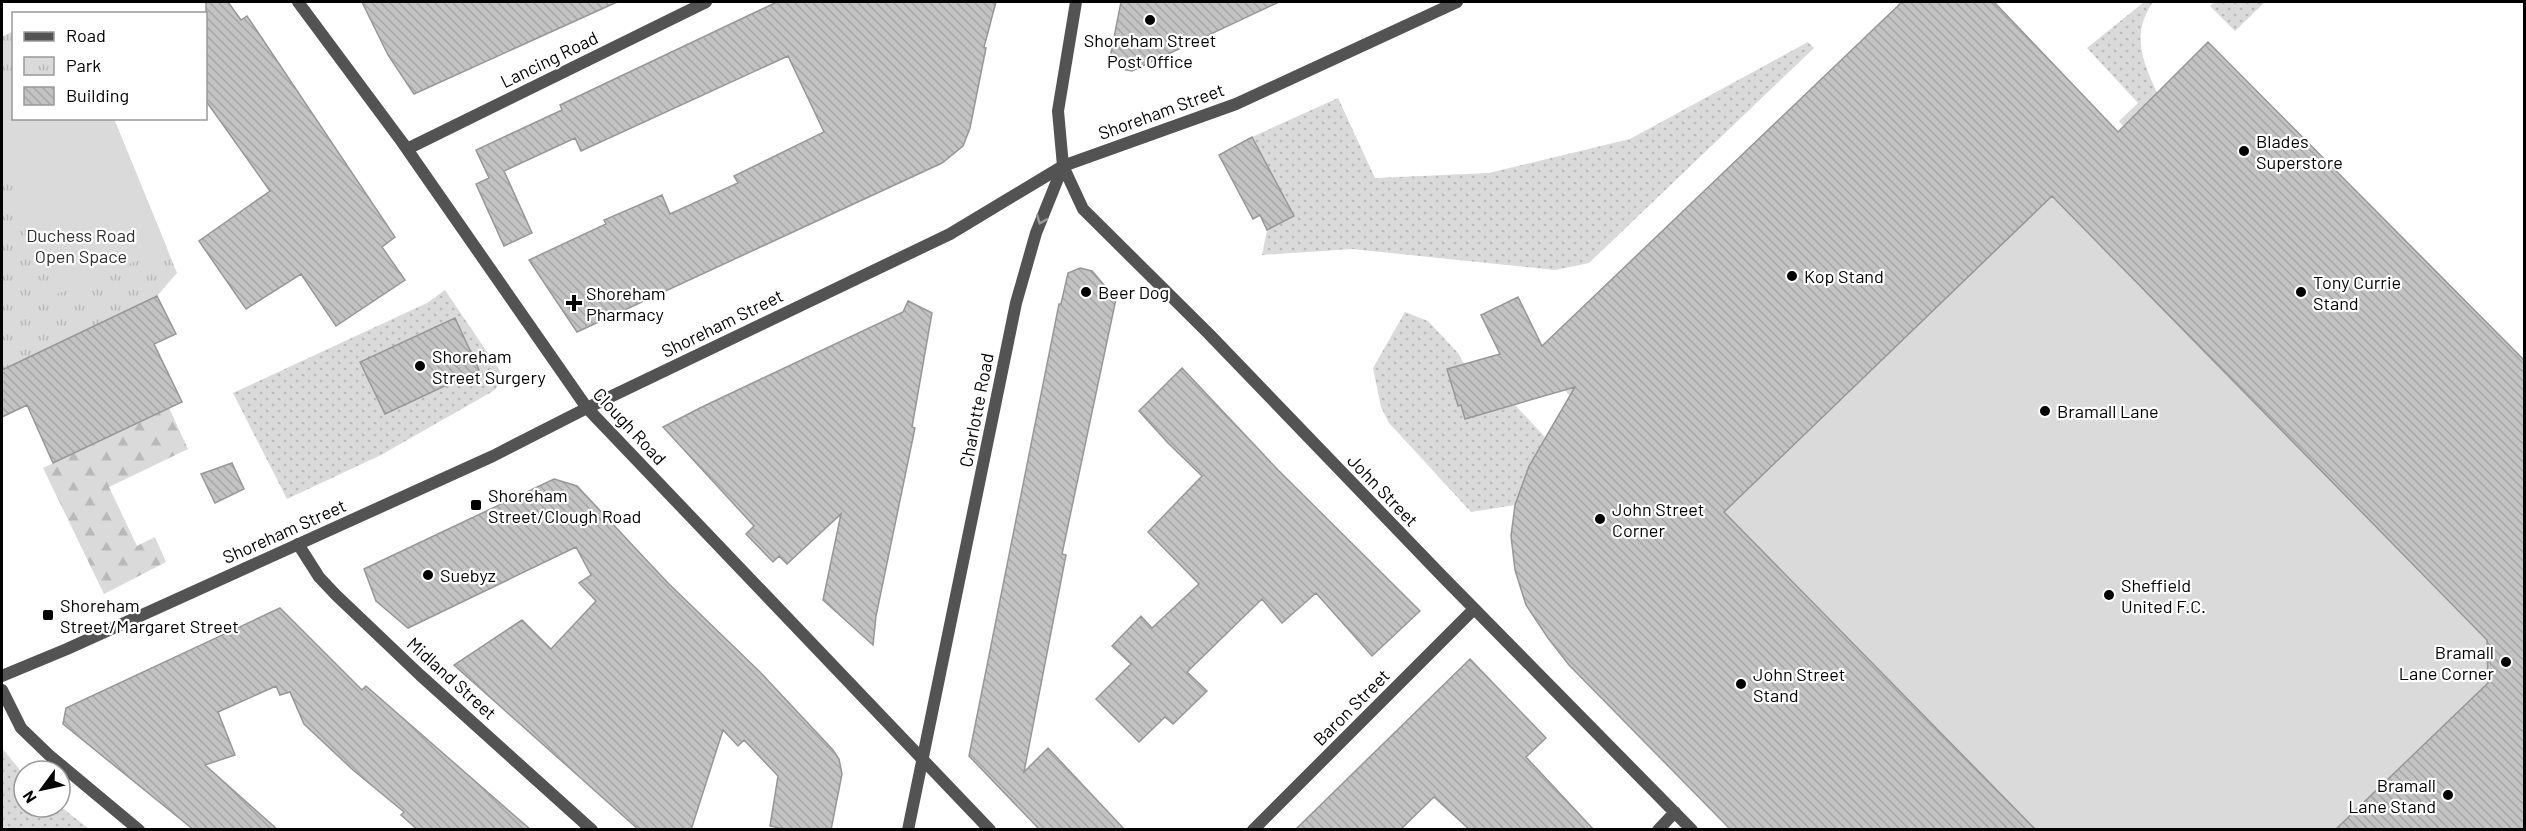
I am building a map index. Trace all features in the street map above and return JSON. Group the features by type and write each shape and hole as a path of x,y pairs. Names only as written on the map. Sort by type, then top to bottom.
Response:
{"street":[{"name":"Clough Road","path":"298,2 407,149 587,408 990,830"},
{"name":"Lancing Road","path":"407,149 706,2"},
{"name":"Charlotte Road","path":"908,830 1016,303 1035,233 1063,166 1058,111 1076,2"},
{"name":"Shoreham Street","path":"2,676 404,498 950,234 1063,166 1236,104 1457,2"},
{"name":"John Street","path":"1063,166 1083,209 1209,334 1474,609 1692,830"},
{"name":"Midland Street","path":"298,544 319,577 336,595 420,675 592,830"},
{"name":"Baron Street","path":"1253,830 1474,609"},
{"path":"2,690 21,728 49,755 139,830"},
{"path":"1658,830 1675,812"}],"green space":[{"name":"Bramall Lane","path":"1902,2 1994,2 2119,132 2208,42 2524,360 2524,829 1731,829 1548,638 1526,603 1517,574 1513,547 1514,520 1519,495 1540,446 1575,401 1531,356"},
{"path":"2144,2 2153,2 2142,25 2141,47 2157,93 2123,126 2119,121 2138,103 2087,48"},
{"path":"2215,2 2265,2 2235,31 2210,6"},
{"name":"Duchess Road Open Space","path":"12,32 12,120 114,120 177,273 157,296 2,370 2,37"},
{"path":"1808,42 1814,48 1589,263 1555,270 1352,249 1262,255 1267,230 1294,216 1252,137 1338,98 1375,178 1489,173 1630,139"},
{"path":"12,71 12,120 114,120 167,248 57,294 2,160 2,76"},
{"path":"445,290 500,371 502,379 495,390 381,455 287,499 233,393 427,303"},
{"path":"1405,312 1428,321 1458,353 1464,364 1447,369 1457,405 1461,405 1465,419 1515,405 1545,437 1529,466 1515,505 1471,512 1389,423 1381,407 1373,368"},
{"path":"169,408 188,449 109,487 137,546 155,537 166,562 104,594 43,468"},
{"path":"2,748 12,760 12,819 72,819 72,816 89,829 2,829"}],"building":[{"path":"206,2 228,2 241,20 247,16 395,237 382,247 405,280 336,326 301,274 246,309 199,241 270,191 207,102"},
{"path":"362,2 617,2 414,94 388,55"},
{"path":"777,2 996,2 984,47 986,48 970,128 963,146 942,163 577,332 529,260 606,224 604,220 662,195 670,214 738,183 734,176 824,132 788,56 581,151 575,138 504,171 532,233 504,246 476,184 489,178 476,150 562,110 560,105"},
{"path":"1121,2 1279,2 1132,71 1122,69 1110,58"},
{"path":"1902,2 1994,2 2118,132 2208,42 2524,360 2524,830 2335,830 2488,683 2487,640 2052,196 1724,512 2036,830 1731,830 1569,665 1548,638 1526,605 1515,570 1511,536 1515,505 1529,466 1575,387 1465,419 1461,405 1458,406 1447,369 1500,354 1481,315 1518,297 1542,346"},
{"path":"1252,137 1294,216 1267,230 1260,215 1253,219 1219,155"},
{"path":"1080,268 1092,271 1116,299 1062,554 1066,555 1024,772 1048,748 1125,830 1040,830 969,756 1059,304 1061,304 1068,273"},
{"path":"157,296 176,334 154,344 182,402 53,463 27,405 2,417 2,370"},
{"path":"908,301 932,313 912,427 915,428 876,616 873,645 823,600 841,514 787,564 779,556 773,562 746,534 754,526 663,427 903,312"},
{"name":"Shoreham Street Surgery","path":"455,318 479,370 385,414 360,362"},
{"path":"1182,368 1278,470 1420,611 1372,656 1316,593 1282,623 1262,599 1187,672 1207,691 1173,724 1165,717 1139,742 1096,699 1131,664 1112,646 1141,616 1152,628 1199,584 1148,532 1202,476 1139,411"},
{"path":"232,463 244,489 215,503 201,474"},
{"path":"554,479 577,486 668,583 760,672 833,750 839,759 842,774 831,830 788,830 770,826 778,776 744,740 738,746 723,730 691,830 639,830 454,665 522,620 551,649 596,601 579,583 591,575 576,547 408,628 376,601 364,569"},
{"path":"280,608 362,690 366,686 531,830 418,830 401,815 404,812 353,770 304,724 290,692 280,695 276,686 218,712 235,755 205,765 278,830 194,830 63,724 66,708"},
{"path":"1470,659 1546,738 1526,757 1594,830 1470,830 1434,797 1400,830 1295,830"}],"place":[{"name":"Shoreham Street Post Office","path":"1150,20"},
{"name":"Blades Superstore","path":"2244,151"},
{"name":"Kop Stand","path":"1792,276"},
{"name":"Beer Dog","path":"1086,292"},
{"name":"Tony Currie Stand","path":"2301,292"},
{"name":"Shoreham Pharmacy","path":"574,303"},
{"name":"Shoreham Street Surgery","path":"420,366"},
{"name":"Bramall Lane","path":"2045,411"},
{"name":"Shoreham Street/Clough Road","path":"476,505"},
{"name":"John Street Corner","path":"1600,519"},
{"name":"Suebyz","path":"428,575"},
{"name":"Sheffield United F.C.","path":"2109,595"},
{"name":"Shoreham Street/Margaret Street","path":"48,615"},
{"name":"Bramall Lane Corner","path":"2506,662"},
{"name":"John Street Stand","path":"1741,684"},
{"name":"Bramall Lane Stand","path":"2448,795"}]}
